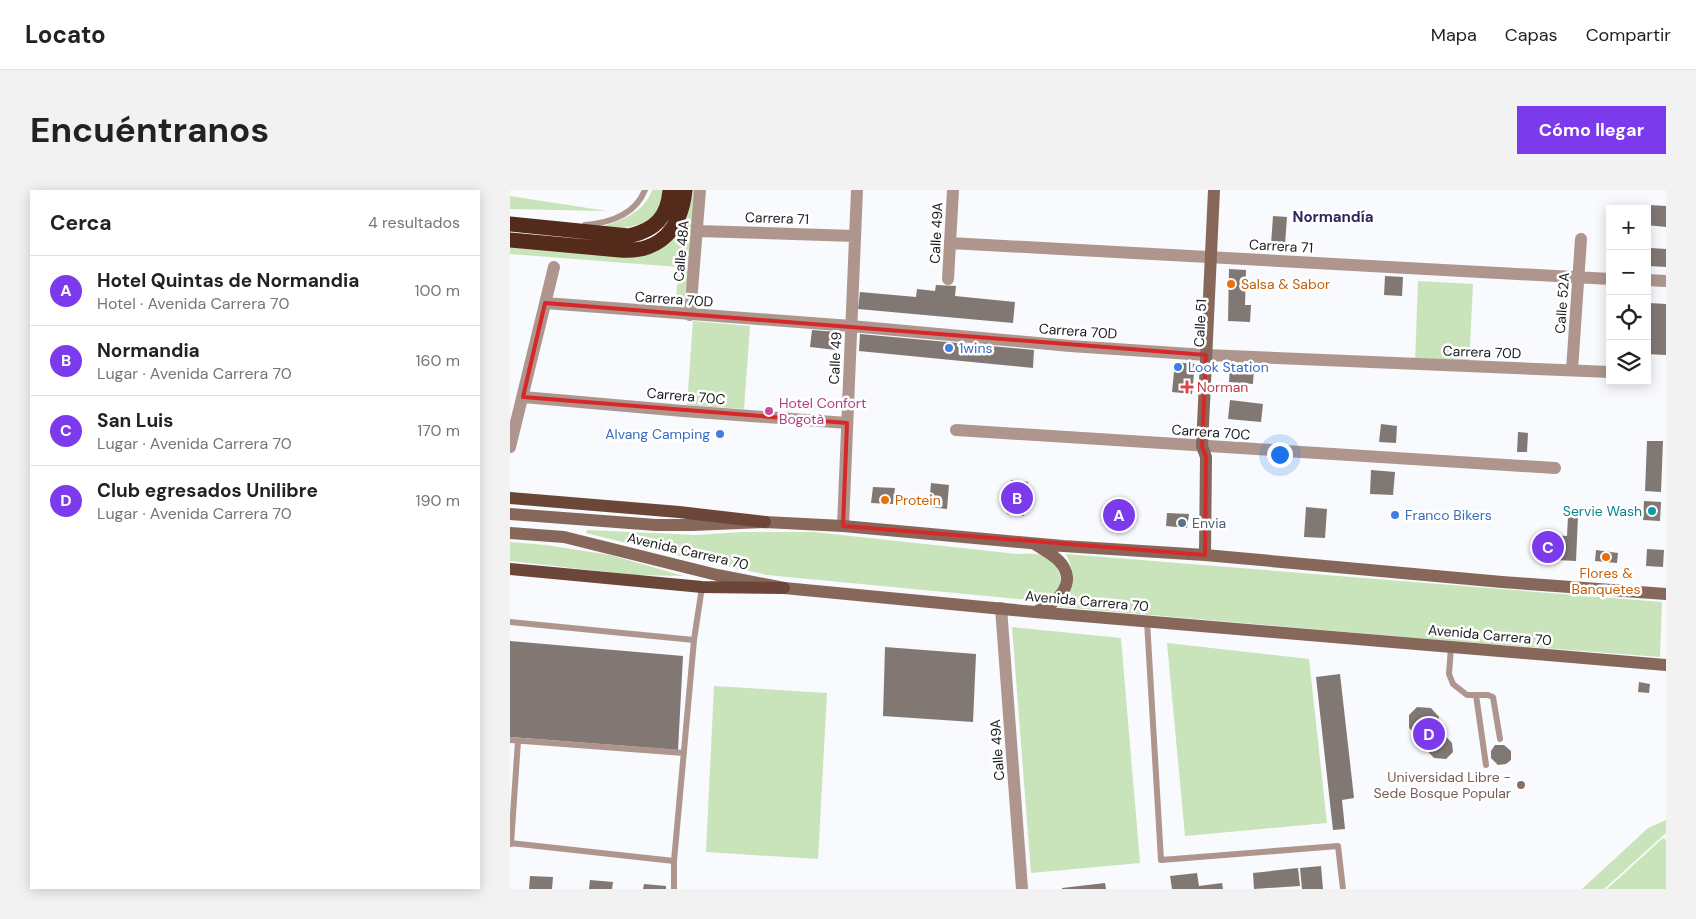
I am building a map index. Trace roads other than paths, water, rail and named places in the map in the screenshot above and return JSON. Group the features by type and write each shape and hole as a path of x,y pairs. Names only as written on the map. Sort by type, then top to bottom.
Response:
{"highway":[{"path":"510,224 629,236 643,233 652,228 662,217 668,205 670,190"},
{"path":"510,240 633,251 645,249 656,244 673,227 681,210 685,190"}],"main road":[{"name":"Calle 51","path":"1214,190 1215,258"},
{"name":"Calle 51","path":"1205,555 1206,450 1210,355 1221,190"},
{"path":"510,498 679,512 765,522"},
{"name":"Avenida Carrera 70","path":"510,514 656,525 765,522 843,526 1666,594"},
{"name":"Avenida Carrera 70","path":"510,533 542,534 583,541 717,574 784,588 1035,612 1666,665"},
{"path":"1033,543 1058,560 1065,571 1066,580 1061,596 1046,608 1035,612"},
{"path":"510,569 702,587 784,588"}],"street":[{"name":"Calle 48A","path":"690,315 700,190"},
{"name":"Calle 49","path":"843,526 857,190"},
{"name":"Calle 49A","path":"948,279 954,190"},
{"name":"Carrera 71","path":"698,231 855,236"},
{"name":"Calle 52A","path":"1572,370 1581,239"},
{"name":"Carrera 71","path":"950,243 1606,279"},
{"path":"510,447 554,266"},
{"path":"1651,280 1666,281"},
{"name":"Carrera 70D","path":"545,303 851,326 1070,346 1479,368 1606,372"},
{"name":"Carrera 70C","path":"523,397 847,423"},
{"name":"Carrera 70C","path":"956,430 1206,450 1555,468"},
{"name":"Calle 49A","path":"1001,608 1022,889"}],"lane":[{"path":"549,228 593,224 616,219 634,207 645,190"},
{"path":"674,889 674,860 694,640 702,587"},
{"path":"1147,621 1161,860 1338,846 1343,889"},
{"path":"510,622 694,640"},
{"path":"1451,647 1450,681 1465,694 1493,696 1500,738"},
{"path":"1476,695 1486,765"},
{"path":"510,740 684,753"},
{"path":"518,741 511,843 674,860"}],"place":[{"name":"Salsa & Sabor","path":"1231,284"},
{"name":"1wins","path":"949,348"},
{"name":"Look Station","path":"1178,367"},
{"name":"Norman","path":"1187,387"},
{"name":"Hotel Confort Bogotà","path":"769,411"},
{"name":"Alvang Camping","path":"720,434"},
{"name":"Normandia","path":"1017,498"},
{"name":"Protein","path":"885,500"},
{"name":"Servie Wash","path":"1652,511"},
{"name":"Hotel Quintas de Normandia","path":"1119,515"},
{"name":"Franco Bikers","path":"1395,515"},
{"name":"Envia","path":"1182,523"},
{"name":"San Luis","path":"1548,547"},
{"name":"Flores & Banquetes","path":"1606,557"},
{"name":"Club egresados Unilibre","path":"1429,734"},
{"name":"Universidad Libre - Sede Bosque Popular","path":"1521,785"}],"district":[{"name":"Normandía","path":"1333,217"}]}
